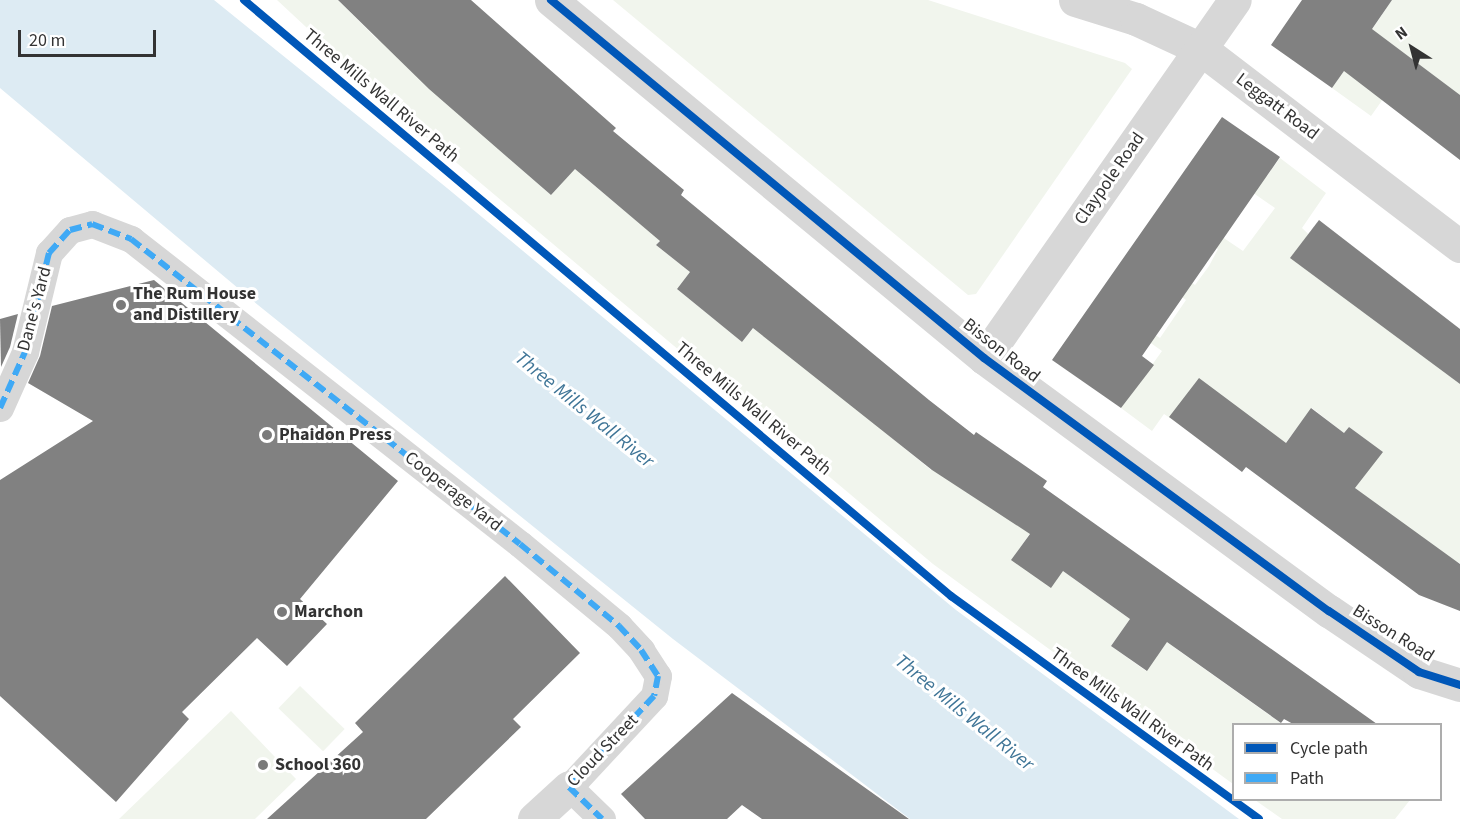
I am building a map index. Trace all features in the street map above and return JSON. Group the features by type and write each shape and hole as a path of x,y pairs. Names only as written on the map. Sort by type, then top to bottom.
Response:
{"street":[{"name":"Bisson Road","path":"551,0 984,358 1329,611 1419,672 1460,685"},
{"name":"Leggatt Road","path":"1075,0 1152,26 1201,49 1460,246"},
{"name":"Claypole Road","path":"984,358 1235,0"},
{"name":"Dane's Yard","path":"0,408 25,352 49,253 70,230 92,224 131,239 235,321"},
{"name":"Cooperage Yard","path":"235,321 614,622 658,676"},
{"name":"Cloud Street","path":"534,819 569,788 654,696 658,676"},
{"path":"569,788 602,819"}],"shaded area":[{"path":"277,0 338,0 378,40 406,11 390,49 429,89 457,60 503,153 551,195 577,166 584,177 650,232 680,216 656,245 690,272 677,289 742,342 755,326 931,470 951,446 1047,508 1012,560 1063,571 1130,619 1111,646 1146,671 1180,623 1189,627 1175,648 1281,723 1232,723 1232,783 933,564 407,121"},
{"path":"613,0 928,0 1125,63 1132,69 976,294 968,295"},
{"path":"1373,0 1460,0 1460,95 1393,85 1371,116 1332,88 1346,68 1357,17 1373,28 1386,9"},
{"path":"1280,158 1326,193 1302,228 1460,380 1460,563 1434,553 1355,488 1382,452 1349,427 1344,433 1312,408 1266,469 1205,383 1176,422 1164,414 1152,431 1121,408 1162,351 1138,334 1142,327 1160,338 1186,300 1170,288 1180,274 1195,285 1209,266 1218,249 1202,239 1209,228 1243,251 1275,208 1239,183 1252,166 1267,176"},
{"path":"300,686 345,729 323,751 278,708"},
{"path":"231,711 296,779 255,819 119,819"},
{"path":"1256,801 1409,801 1395,819 1282,819"}],"water":[{"name":"Three Mills Wall River","path":"0,0 214,0 447,188 956,610 1239,819 910,819 673,639 258,305 0,88"}],"building":[{"path":"338,0 471,0 616,128 613,131 684,190 681,195 929,400 974,435 976,432 1047,481 1043,487 1376,723 1291,723 1284,719 1281,723 1167,642 1147,671 1111,646 1130,619 1063,571 1051,588 1011,560 1030,534 932,470 753,328 742,342 677,289 690,272 656,245 660,241 575,169 551,195 429,89"},
{"path":"1302,0 1392,0 1372,29 1460,95 1460,160 1344,71 1332,88 1271,45"},
{"path":"1222,117 1280,157 1142,356 1154,365 1121,408 1052,360"},
{"path":"1319,220 1460,329 1460,384 1290,258"},
{"path":"154,280 398,481 300,599 327,624 287,666 257,638 182,712 189,719 116,802 0,696 0,480 93,421 28,383 40,356 52,306"},
{"path":"18,314 10,347 1,367 0,319"},
{"path":"1199,378 1286,443 1311,408 1344,433 1349,427 1383,452 1355,488 1460,564 1460,611 1419,595 1246,467 1242,472 1169,417"},
{"path":"505,576 580,653 513,719 521,727 426,819 267,819 363,732 355,723"},
{"path":"732,693 909,819 762,819 742,805 727,819 645,819 621,794"}],"marked path":[{"path":"0,408 25,352 49,253 70,230 92,224 131,239 520,544 619,626 641,650 658,676 654,696 569,787 602,819"}],"cycle path":[{"name":"Three Mills Wall River Path","path":"244,0 951,596 1232,799"},
{"path":"551,0 984,358 1329,611 1419,672 1460,685"},
{"name":"Three Mills Wall River Path","path":"1234,801 1259,819"}],"place":[{"name":"The Rum House and Distillery","path":"121,305"},
{"name":"Phaidon Press","path":"267,435"},
{"name":"Marchon","path":"282,612"},
{"name":"School 360","path":"263,765"}]}
